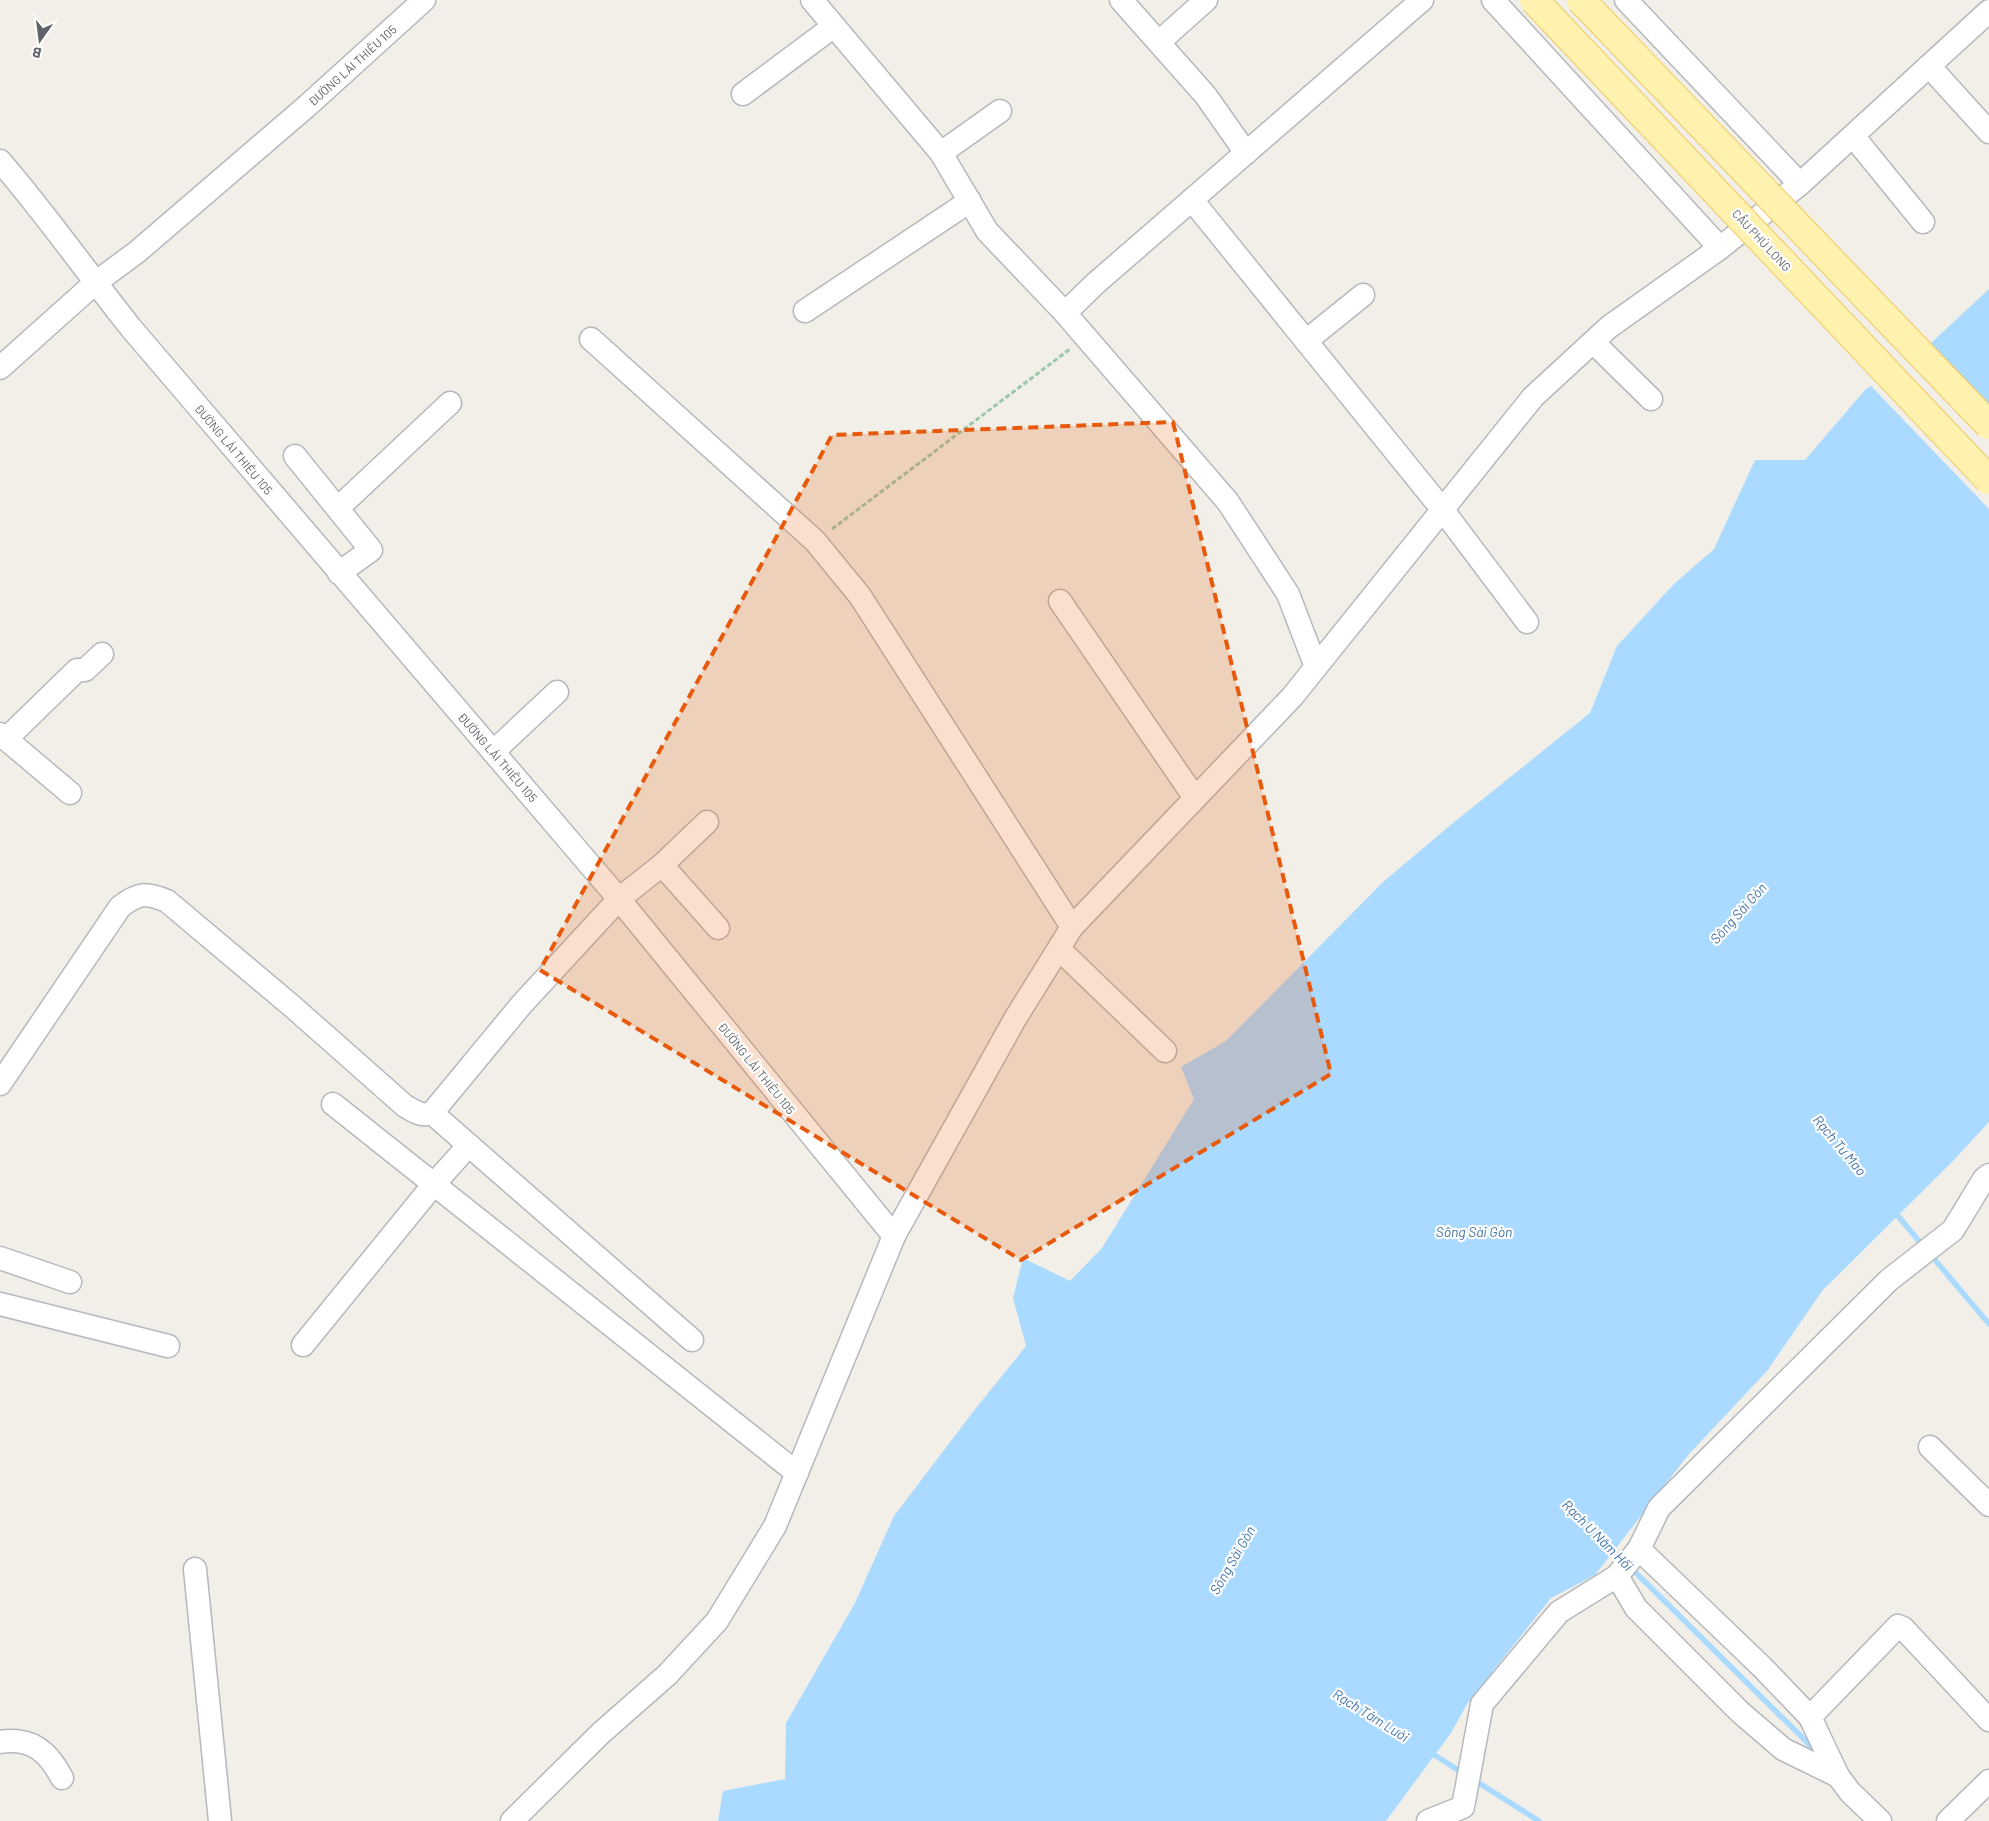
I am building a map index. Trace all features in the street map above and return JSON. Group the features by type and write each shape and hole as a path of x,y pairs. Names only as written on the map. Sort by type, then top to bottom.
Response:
{"main road":[{"name":"CẦU PHÚ LONG","path":"1534,0 1989,480"},
{"path":"1582,0 1989,425"}],"street":[{"name":"ĐƯỜNG LÁI THIÊU 105","path":"95,283 137,252 292,119 424,0"},
{"path":"812,0 941,153 987,231 1065,313 1228,502 1288,594 1316,667"},
{"path":"1121,0 1206,96 1246,153"},
{"path":"1159,42 1206,0"},
{"path":"1065,313 1096,283 1422,0"},
{"path":"1493,0 1720,248"},
{"path":"1626,0 1800,184"},
{"path":"512,1821 601,1733 667,1675 716,1621 775,1526 894,1236 1015,1019 1072,927 1292,697 1533,397 1610,327 1720,248 1800,184 1989,12"},
{"path":"743,94 834,26"},
{"path":"1929,66 1989,132"},
{"path":"941,153 1000,112"},
{"path":"1853,136 1923,222"},
{"name":"ĐƯỜNG LÁI THIÊU 105","path":"0,161 28,193 95,283 339,573 500,745 620,899 894,1236"},
{"path":"1192,200 1442,509 1527,622"},
{"path":"805,311 970,201"},
{"path":"0,368 95,283"},
{"path":"1306,341 1363,295"},
{"path":"591,338 815,542 860,596 1072,927"},
{"path":"1593,342 1651,399"},
{"path":"338,508 450,402"},
{"path":"295,456 371,550 339,573"},
{"path":"1060,602 1195,798"},
{"path":"70,794 3,737 77,670 85,670 102,654"},
{"path":"500,745 557,692"},
{"path":"0,1084 120,907 138,895 154,895 167,901 293,1007 405,1106 420,1114 432,1113 522,1004 620,899 662,865 707,822"},
{"path":"662,865 718,928"},
{"path":"1059,949 1166,1051"},
{"path":"333,1104 438,1180 797,1473"},
{"path":"432,1113 464,1151 692,1340"},
{"path":"303,1345 464,1151"},
{"path":"1428,1821 1463,1807 1482,1704 1559,1612 1618,1575 1637,1551 1658,1508 1889,1280 1953,1230 1984,1178 1989,1175"},
{"path":"0,1258 70,1282"},
{"path":"0,1304 168,1346"},
{"path":"1930,1447 1989,1505"},
{"path":"1637,1551 1762,1667 1810,1717 1838,1776 1850,1792 1880,1821"},
{"path":"195,1570 220,1821"},
{"path":"1618,1575 1636,1608 1740,1712 1783,1749 1838,1776"},
{"path":"1810,1717 1898,1626 1903,1628 1989,1720"},
{"path":"0,1742 15,1740 31,1744 56,1766 62,1778"},
{"path":"1948,1821 1989,1781"}],"path":[{"path":"815,542 1086,337"}],"highlighted area":[{"path":"1173,422 1331,1074 1021,1260 540,970 832,435"}],"water":[{"name":"Sông Sài Gòn","path":"1989,289 1989,1122 1951,1163 1822,1291 1767,1371 1689,1454 1595,1575 1551,1598 1467,1704 1451,1733 1386,1821 718,1821 723,1791 785,1779 786,1723 855,1603 894,1516 1026,1346 1013,1298 1023,1258 1070,1281 1102,1248 1194,1099 1181,1067 1226,1041 1382,883 1453,823 1590,713 1617,646 1674,584 1714,549 1755,460 1805,460 1865,390 1930,344"}],"pier":[{"path":"1928,341 1989,404 1989,509 1869,384"}],"waterway":[{"name":"Rạch Tư Mao","path":"1893,1210 1924,1247"},
{"name":"Rạch Tư Mao","path":"1930,1254 1989,1324"},
{"name":"Rạch U Năm Hối","path":"1609,1546 1624,1561"},
{"name":"Rạch U Năm Hối","path":"1630,1567 1816,1751"},
{"name":"Rạch Tám Lưới","path":"1430,1752 1464,1774"},
{"name":"Rạch Tám Lưới","path":"1474,1780 1539,1821"}]}
